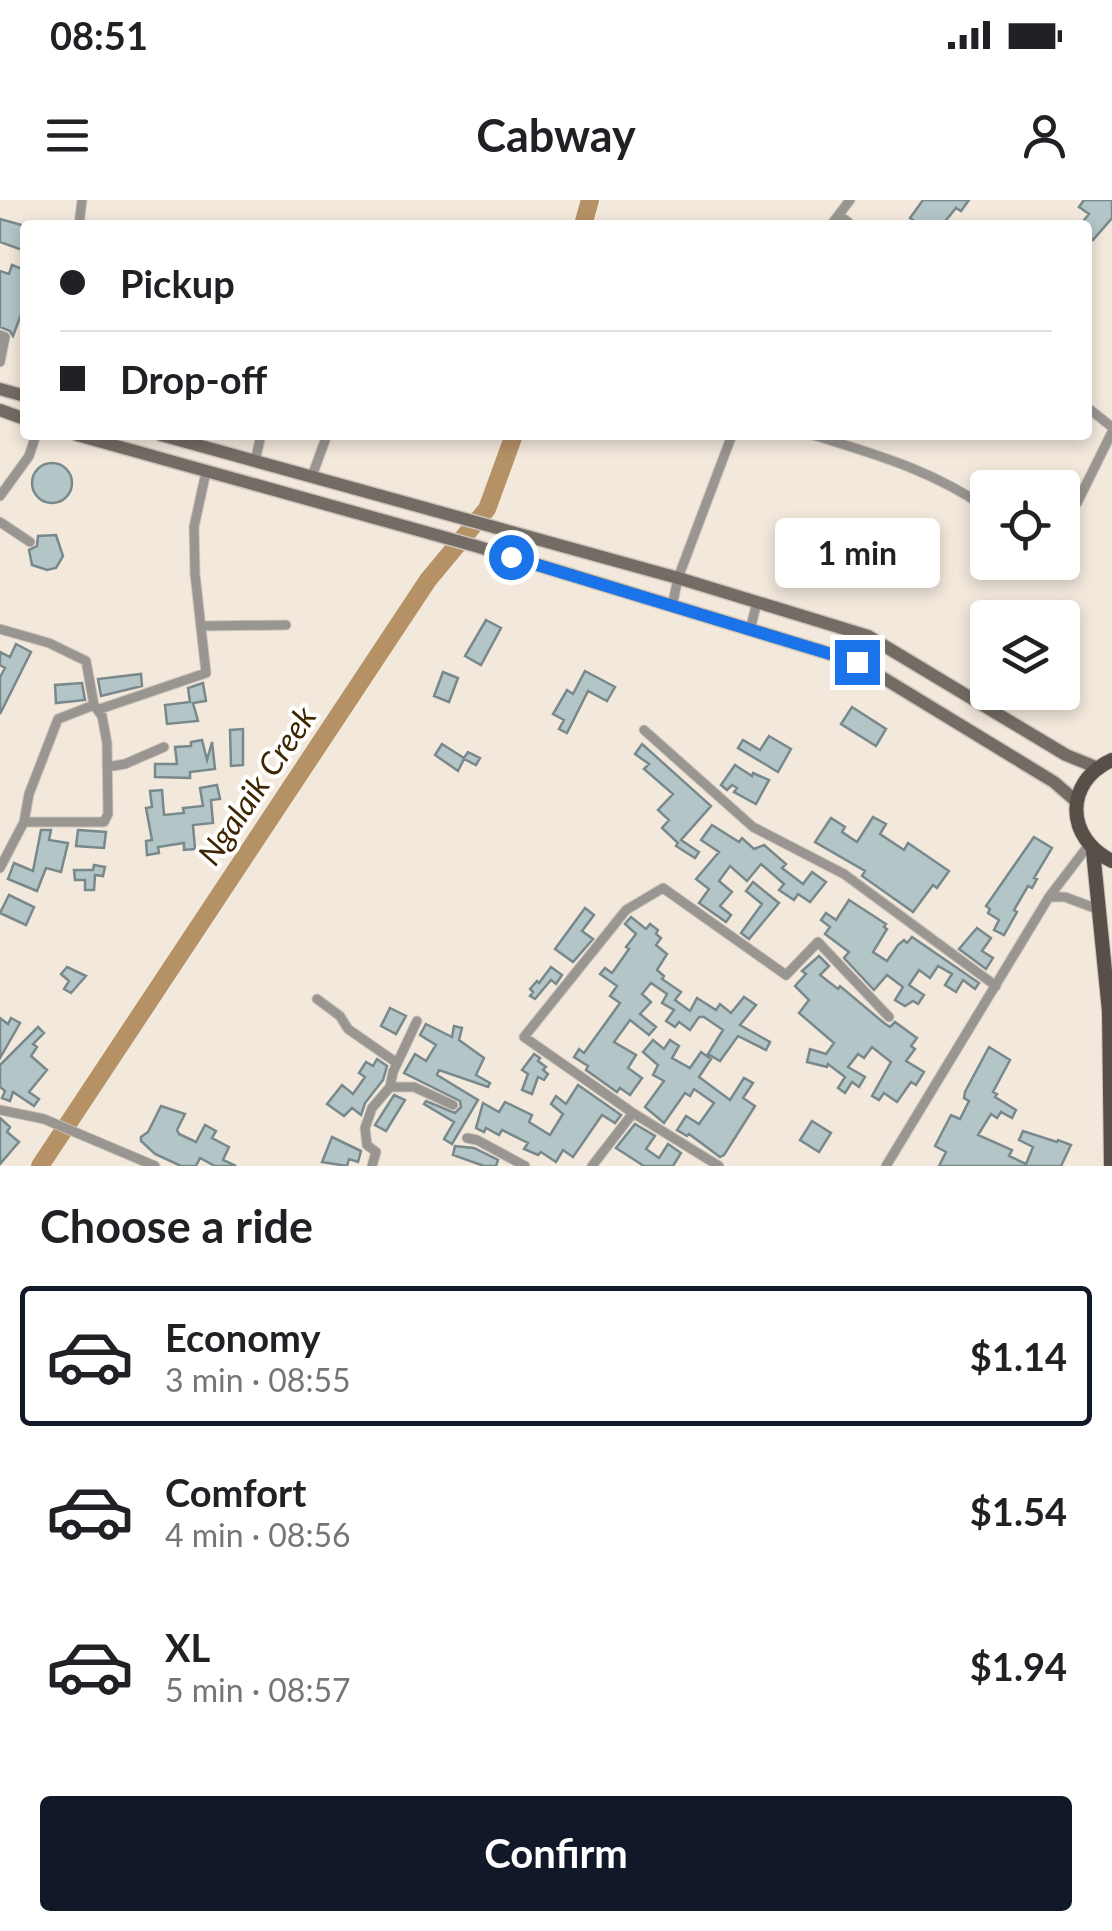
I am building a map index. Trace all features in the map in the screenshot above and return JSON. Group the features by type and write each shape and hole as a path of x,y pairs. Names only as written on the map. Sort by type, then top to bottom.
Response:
{"main road":[{"path":"94,440 426,532 857,662 1054,782 1077,802"},
{"path":"180,440 678,578 868,636 1066,755 1108,761"},
{"path":"1108,761 1081,789 1077,802 1079,827 1091,848 1109,1011 1111,1166"},
{"path":"1091,848 1112,861"},
{"path":"1109,1011 1112,995"}],"street":[{"path":"836,220 850,200"},
{"path":"839,215 846,220"},
{"path":"0,335 5,337 0,362"},
{"path":"1080,497 1112,429 1092,412"},
{"path":"0,496 28,456 34,440"},
{"path":"255,460 260,440"},
{"path":"312,476 325,440"},
{"path":"672,607 678,578 730,440"},
{"path":"829,440 920,469 970,497"},
{"path":"0,868 24,822 29,794 58,719 206,673 194,574 194,527 206,472"},
{"path":"0,522 30,542"},
{"path":"750,630 758,602"},
{"path":"202,626 286,624"},
{"path":"0,629 49,643 86,661 107,743 108,814 104,822 24,822"},
{"path":"644,730 753,827 844,874 996,986"},
{"path":"107,767 126,764 164,747"},
{"path":"886,1166 1049,897 1091,848"},
{"path":"719,1166 524,1037 626,910 663,888 786,976 818,942 889,1016"},
{"path":"1049,897 1065,897 1097,909"},
{"path":"316,999 340,1016 348,1029 396,1063"},
{"path":"372,1166 376,1152 367,1145 366,1128 372,1108 390,1087 396,1063 416,1021"},
{"path":"390,1087 414,1086 452,1105"},
{"path":"0,1110 44,1119 155,1166"},
{"path":"592,1166 633,1112"},
{"path":"467,1138 525,1166"},
{"path":"697,1166 703,1156"}],"building":[{"path":"923,200 969,200 961,211 956,208 946,220 910,218"},
{"path":"1084,200 1112,200 1112,218 1093,240 1092,220 1084,220 1089,214 1079,207"},
{"path":"0,219 20,225 20,249 0,242"},
{"path":"12,265 20,268 20,317 13,336 0,327 0,271 9,274"},
{"path":"52,463 66,469 72,483 66,497 52,503 38,497 32,483 38,469"},
{"path":"56,535 63,556 56,568 47,570 32,565 29,550 37,546 38,536"},
{"path":"486,620 501,628 481,665 465,656"},
{"path":"16,644 31,652 0,714 0,677 5,668 0,665 0,652 10,657"},
{"path":"585,671 615,687 607,701 588,691 567,733 559,729 564,720 553,714 567,690 573,694"},
{"path":"443,672 458,678 449,702 434,696"},
{"path":"141,674 142,686 101,696 98,679"},
{"path":"82,683 85,700 56,703 55,685"},
{"path":"203,683 206,701 193,703 198,721 167,724 165,705 190,702 188,688"},
{"path":"852,707 886,729 876,746 841,724"},
{"path":"243,729 243,765 231,766 230,730"},
{"path":"769,736 791,749 778,772 738,748 743,740 760,750"},
{"path":"202,740 207,760 212,742 215,769 190,772 190,778 155,777 155,764 177,764 175,747 191,746 191,742"},
{"path":"442,744 464,758 468,752 480,758 476,765 464,759 458,771 435,755"},
{"path":"642,744 711,806 681,840 699,852 695,858 676,846 678,843 662,828 669,820 658,810 673,794 644,769 649,764 635,754"},
{"path":"735,765 752,776 753,773 769,780 756,804 734,792 737,788 732,785 727,790 721,785"},
{"path":"217,785 220,799 211,800 213,823 193,825 195,849 184,850 184,843 158,847 159,853 147,855 146,841 152,840 146,808 152,807 150,791 162,790 164,815 203,806 200,788"},
{"path":"873,817 886,824 880,834 904,850 908,843 949,871 913,912 862,876 865,871 815,842 831,818 857,842"},
{"path":"712,825 739,842 742,838 754,849 764,845 786,864 782,868 803,884 812,872 826,882 810,902 798,894 794,900 779,890 784,884 761,864 747,881 730,866 719,881 732,892 720,906 731,915 726,922 699,903 709,889 696,879 719,852 701,840"},
{"path":"41,830 51,830 49,840 68,843 61,872 46,868 37,891 8,879 14,863 33,871"},
{"path":"78,830 106,832 104,848 76,846"},
{"path":"1034,837 1052,848 1032,888 1028,886 1014,910 1017,912 1004,935 994,930 999,920 988,913 990,909 986,906"},
{"path":"94,865 105,867 103,876 95,875 94,890 85,890 85,880 75,880 74,870 93,870"},
{"path":"753,882 779,903 749,939 741,933 762,904 746,891"},
{"path":"9,895 34,907 26,925 0,913"},
{"path":"849,900 886,924 887,929 873,952 887,961 898,945 912,937 979,983 975,989 963,980 956,992 945,985 952,974 938,966 930,978 919,970 909,985 924,995 918,1004 913,1001 905,1006 895,1000 903,987 887,975 874,990 844,958 849,952 825,934 830,927 821,920 826,913 836,920"},
{"path":"585,908 594,915 582,931 593,939 573,962 555,949"},
{"path":"631,917 646,929 650,924 658,930 656,934 661,938 656,945 667,954 657,970 664,976 662,979 681,992 675,1000 690,1011 697,998 716,1010 720,1004 731,1013 744,997 756,1005 740,1025 770,1042 766,1050 738,1036 720,1061 708,1054 723,1030 704,1017 699,1017 690,1030 679,1022 675,1027 666,1021 674,1010 662,1003 667,994 651,983 642,994 651,1002 640,1014 656,1027 649,1035 630,1020 614,1042 636,1055 628,1068 642,1078 630,1095 620,1088 617,1092 586,1070 588,1066 574,1057 579,1049 584,1053 620,1003 610,996 617,986 600,974 605,968 612,973 629,949 626,947 636,934 625,924"},
{"path":"977,928 991,938 982,951 993,958 986,969 959,949"},
{"path":"819,956 829,966 820,975 838,989 840,986 890,1027 895,1022 917,1038 906,1061 924,1072 897,1102 884,1093 879,1100 872,1096 891,1062 872,1047 864,1058 858,1054 848,1067 865,1077 859,1087 852,1082 845,1093 838,1088 845,1077 828,1064 827,1067 807,1062 810,1049 826,1054 834,1043 799,1013 809,1000 795,986 806,974 802,971"},
{"path":"67,967 86,976 71,993 64,989 69,981 61,974"},
{"path":"551,967 562,975 556,984 551,980 535,999 530,996 530,989"},
{"path":"390,1008 406,1016 396,1034 381,1026"},
{"path":"0,1018 8,1024 11,1018 20,1023 0,1058"},
{"path":"426,1024 452,1037 454,1026 462,1028 459,1040 484,1058 476,1075 490,1083 488,1087 439,1070 437,1075 478,1100 452,1144 444,1139 454,1122 424,1104 426,1101 455,1113 461,1107 460,1101 404,1073 415,1054 426,1061 436,1045 420,1035"},
{"path":"38,1027 44,1033 33,1044 37,1047 31,1056 47,1070 29,1092 39,1099 34,1106 13,1092 10,1101 2,1098 5,1091 0,1087 0,1065"},
{"path":"653,1040 664,1049 670,1040 679,1046 672,1058 690,1068 701,1052 711,1059 699,1077 730,1100 744,1078 753,1083 743,1098 755,1106 724,1155 720,1157 677,1130 686,1116 699,1124 714,1103 694,1089 690,1096 685,1093 664,1123 645,1107 664,1081 653,1075 658,1065 643,1052"},
{"path":"989,1047 1010,1060 993,1092 995,1097 1016,1110 1012,1118 1001,1112 997,1118 991,1114 978,1135 1012,1150 1009,1156 1026,1164 1033,1147 1019,1140 1023,1131 1058,1140 1071,1145 1061,1166 939,1166 946,1152 935,1146 951,1115 960,1119 969,1101 964,1098 965,1092"},
{"path":"534,1054 548,1074 544,1080 538,1077 532,1094 522,1090 528,1074 522,1070"},
{"path":"377,1059 387,1066 383,1080 361,1115 352,1108 344,1116 327,1104 342,1085 353,1094 365,1077 359,1073 366,1062 373,1066"},
{"path":"578,1085 621,1115 615,1123 602,1115 573,1157 563,1150 556,1162 541,1152 538,1155 524,1149 528,1143 502,1130 499,1135 476,1128 483,1103 499,1112 505,1102 532,1115 529,1122 550,1135 563,1114 551,1104 556,1096 566,1104"},
{"path":"394,1095 405,1100 386,1131 375,1125"},
{"path":"161,1106 185,1114 177,1130 196,1142 205,1125 216,1131 212,1138 229,1147 223,1160 236,1166 215,1166 200,1158 196,1166 181,1166 155,1154 141,1137 148,1132"},
{"path":"0,1118 10,1127 7,1132 19,1142 0,1164"},
{"path":"812,1121 831,1133 819,1152 800,1140"},
{"path":"635,1124 655,1136 646,1149 659,1158 668,1144 681,1153 673,1166 644,1166 616,1148"},
{"path":"332,1137 361,1151 358,1162 349,1159 347,1166 322,1162"},
{"path":"455,1146 474,1148 498,1160 496,1166 453,1155"}],"waterway":[{"name":"Ngalaik Creek","path":"584,220 590,200"},
{"name":"Ngalaik Creek","path":"40,1166 428,580 487,509 512,440"}],"route":[{"path":"511,557 857,662"}]}
